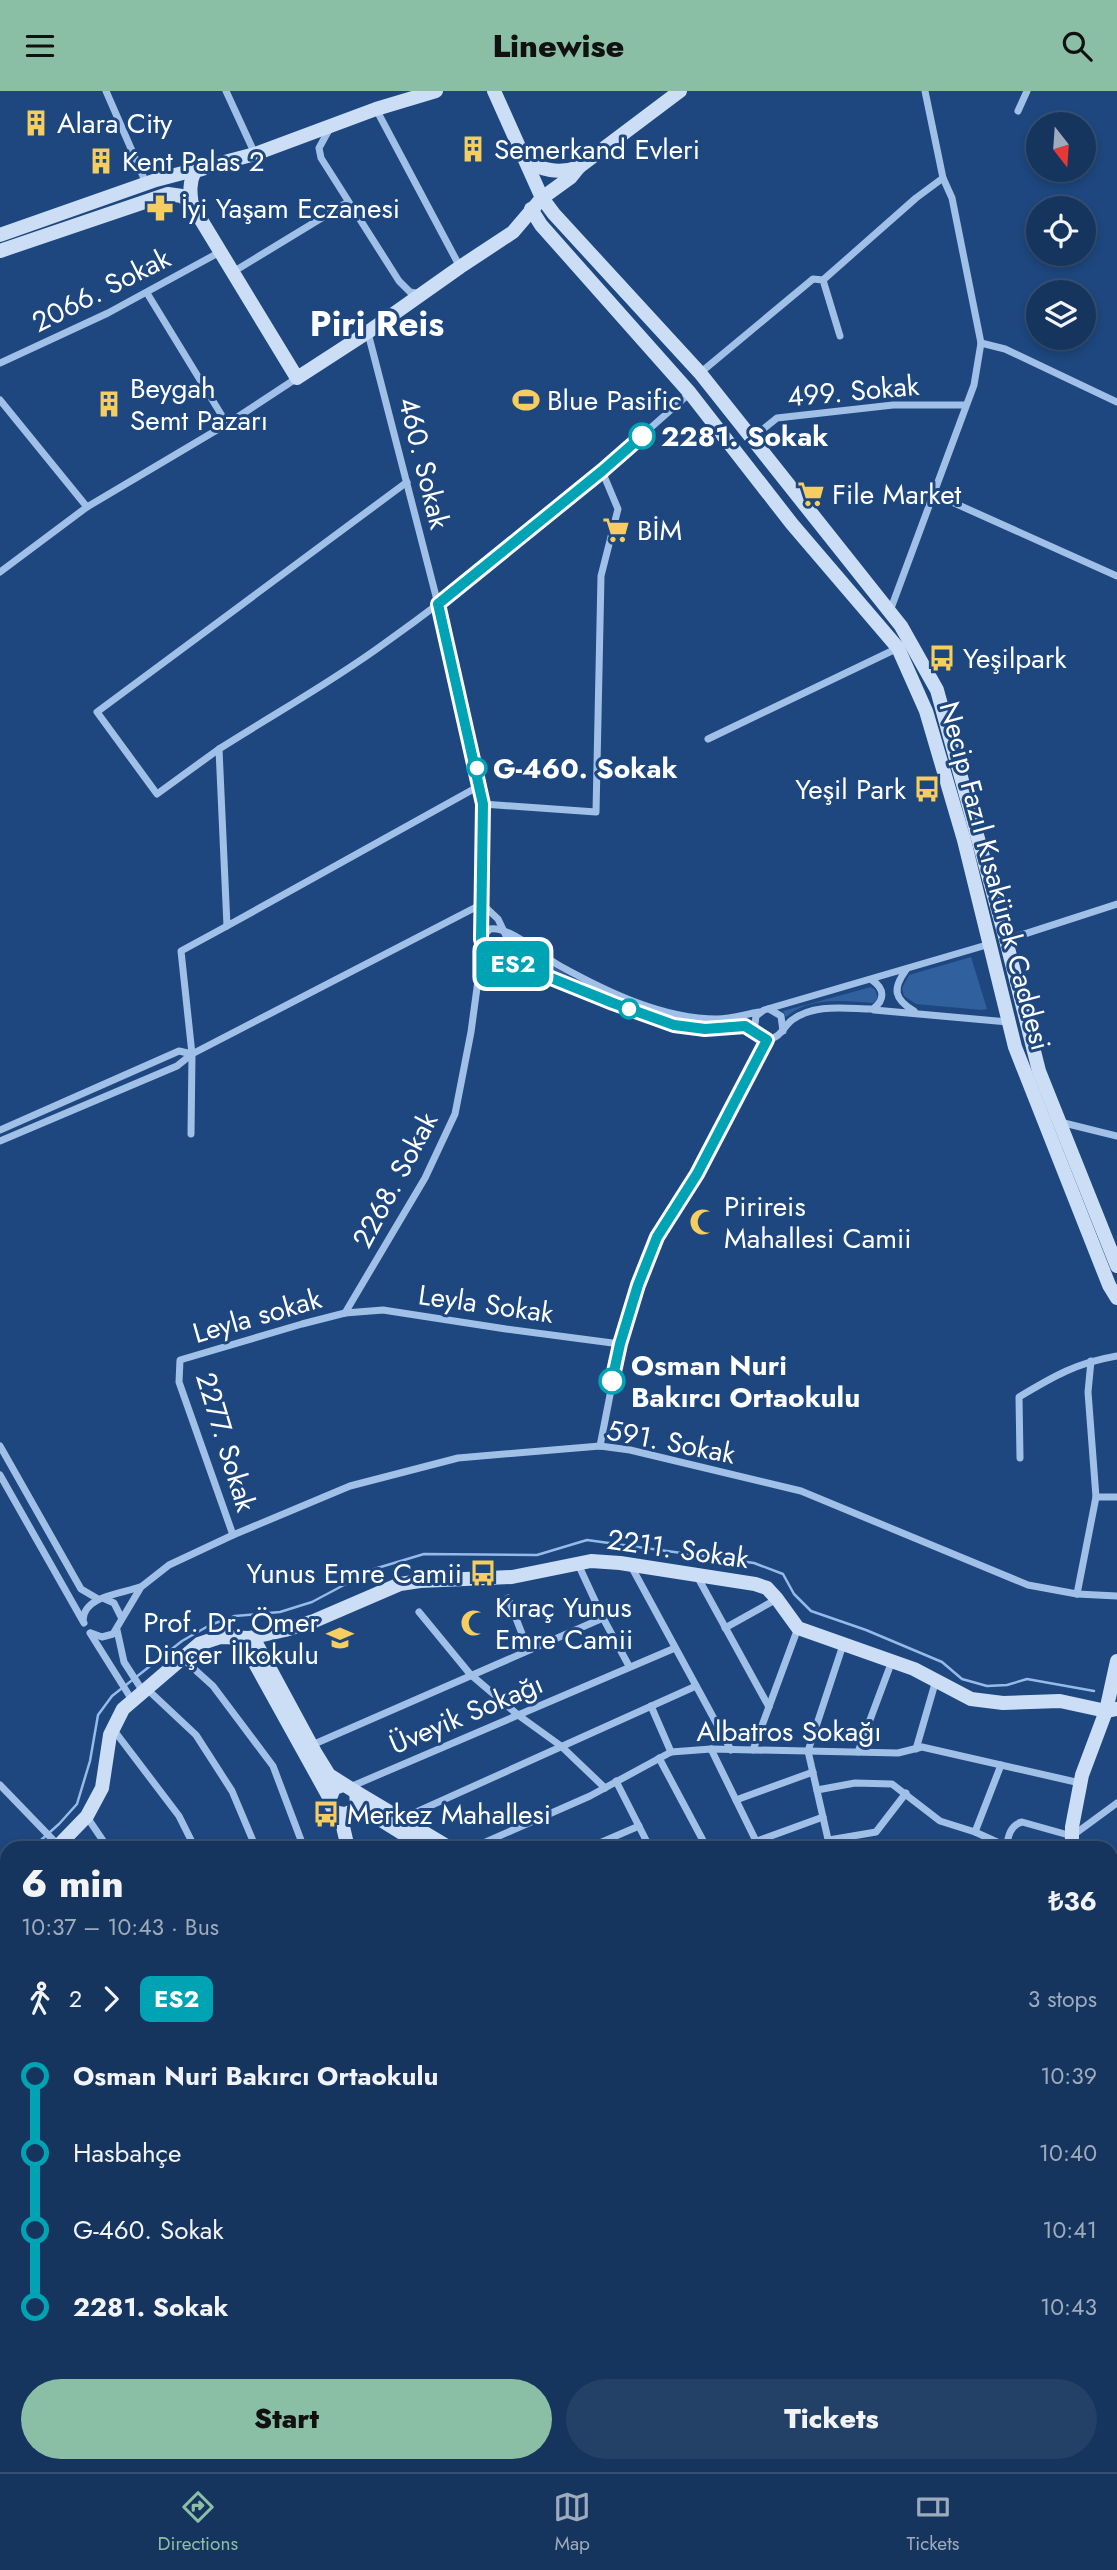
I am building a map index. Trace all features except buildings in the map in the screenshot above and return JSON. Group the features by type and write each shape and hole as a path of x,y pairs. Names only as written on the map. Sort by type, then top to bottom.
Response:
{"main road":[{"path":"0,235 147,184 255,154 331,128 376,109 436,91"},
{"path":"495,91 506,113"},
{"path":"502,91 506,113"},
{"path":"523,157 545,170 570,171 680,91"},
{"name":"Necip Fazıl Kısakürek Caddesi","path":"506,113 542,198 700,373 914,646 937,690 1006,940 1029,1038 1059,1122 1117,1266"},
{"path":"0,251 168,194 182,196 192,205 297,378 513,232 542,198 571,177 579,167"},
{"path":"192,205 192,177 195,171 203,168"},
{"name":"Necip Fazıl Kısakürek Caddesi","path":"531,209 541,225 690,393 792,524 898,648 926,711 964,841 1009,1022 1030,1089 1109,1285 1117,1298"},
{"path":"690,393 700,373"},
{"path":"883,628 890,612"},
{"path":"990,944 1006,940"},
{"name":"2211. Sokak","path":"113,1729 123,1709 139,1693 199,1644 220,1637 249,1638 314,1621 400,1584 512,1577 591,1561 630,1565 767,1588 797,1628"},
{"path":"797,1628 892,1660 971,1699 1003,1703 1060,1701 1112,1710"},
{"path":"346,1841 340,1814 332,1808 329,1797 246,1647 249,1638 256,1643 329,1775 417,1841"},
{"path":"1072,1841 1080,1783 1112,1710 1117,1661"},
{"path":"62,1841 87,1816 102,1788 113,1729"},
{"path":"329,1797 334,1789 352,1792 439,1841"},
{"path":"340,1814 348,1813 352,1792"}],"street":[{"path":"106,91 147,184"},
{"path":"226,91 255,154"},
{"path":"890,612 974,385 981,343 951,198 943,178 925,91"},
{"path":"1018,111 1027,91"},
{"path":"376,109 460,267"},
{"path":"331,128 320,148 321,158 399,281 410,292 421,294"},
{"path":"700,373 813,279 822,280 916,198 943,178"},
{"path":"233,272 348,202"},
{"name":"2066. Sokak","path":"0,363 147,293 220,252"},
{"path":"822,280 840,336"},
{"path":"147,293 227,424"},
{"name":"460. Sokak","path":"368,332 438,604"},
{"path":"981,343 1004,349 1117,401"},
{"path":"0,572 86,507 227,424 297,378"},
{"path":"407,482 97,712 157,794 219,749 383,645 438,604 602,471 690,393"},
{"path":"0,400 86,507"},
{"name":"499. Sokak","path":"752,439 777,418 893,405 965,405"},
{"path":"483,804 596,812 601,576 618,509 602,471"},
{"path":"934,494 1117,576"},
{"name":"2268. Sokak","path":"345,1313 425,1178 455,1114 479,973 482,904 481,785 438,604"},
{"path":"708,739 898,648"},
{"path":"219,749 227,926"},
{"path":"191,1134 192,1053 181,951 481,785"},
{"path":"0,1141 177,1066 192,1053 482,904 491,911 505,930 509,942 507,949 479,973"},
{"path":"1006,940 1117,904"},
{"path":"767,1040 745,1026 705,1029 674,1025 495,957 484,951 481,939 491,929 505,930 586,980 669,1013 721,1019 762,1011 990,944"},
{"path":"906,970 899,980 897,991 903,1004 920,1014"},
{"path":"872,980 880,985 883,996 881,1003 873,1009"},
{"path":"600,1446 620,1344 638,1285 657,1237 697,1174 767,1040 780,1034 793,1019 823,1008 873,1009 1009,1022"},
{"path":"755,1031 754,1021 762,1011 774,1010 782,1016 784,1025 780,1034"},
{"path":"0,1130 179,1051 192,1053"},
{"path":"1059,1122 1117,1136"},
{"name":"Leyla Sokak","path":"345,1313 383,1310 620,1344"},
{"name":"Leyla sokak","path":"180,1360 345,1313"},
{"path":"1020,1458 1019,1397 1061,1371 1117,1356"},
{"name":"2277. Sokak","path":"180,1360 179,1382 233,1535"},
{"path":"1077,1594 1096,1497 1088,1392 1091,1361"},
{"path":"0,1446 81,1589 118,1607 121,1617"},
{"name":"591. Sokak","path":"141,1587 169,1565 350,1486 457,1458 600,1446 630,1450 801,1492 1028,1585 1077,1594 1117,1596"},
{"path":"0,1475 83,1623 121,1684 139,1693 196,1735 232,1791 253,1841"},
{"path":"1096,1497 1117,1497"},
{"path":"578,1564 629,1666"},
{"path":"630,1565 731,1750"},
{"path":"696,1575 769,1707"},
{"path":"83,1623 87,1605 141,1587"},
{"path":"139,1693 124,1662 117,1630 121,1617 141,1587"},
{"path":"508,1598 528,1649"},
{"path":"725,1628 777,1599"},
{"path":"418,1612 470,1674 517,1716 561,1746 605,1788"},
{"path":"311,1746 470,1674 603,1618"},
{"path":"753,1750 797,1628"},
{"path":"91,1633 107,1636 117,1630"},
{"path":"828,1841 808,1751 843,1645"},
{"name":"Üveyik Sokağı","path":"352,1792 629,1666 675,1648"},
{"path":"182,1658 213,1686 273,1766 301,1841"},
{"path":"858,1752 892,1660"},
{"path":"916,1749 936,1680"},
{"path":"403,1819 696,1686"},
{"path":"651,1706 671,1752"},
{"path":"113,1729 179,1816 192,1841"},
{"name":"Albatros Sokağı","path":"488,1841 605,1788 671,1752 711,1749 898,1753 922,1747 1080,1783"},
{"path":"711,1749 756,1841 823,1817"},
{"path":"659,1758 703,1841"},
{"path":"975,1832 1001,1765"},
{"path":"736,1800 813,1772"},
{"path":"616,1781 646,1841"},
{"path":"817,1790 855,1783 892,1784 940,1821 994,1841"},
{"path":"0,1785 53,1841"},
{"path":"841,1841 876,1832 906,1793"},
{"path":"1073,1841 1116,1807"},
{"path":"87,1816 103,1841"},
{"path":"1008,1841 1012,1828 1022,1822 1070,1841"},
{"path":"604,1841 639,1826"}],"shaded area":[{"path":"516,944 571,977 570,980 510,957"},
{"path":"971,957 987,1009 916,1004 904,996 902,988 909,975"},
{"path":"871,987 878,998 873,1003 828,1001 806,1006 786,1017 783,1011"}],"waterway":[{"path":"40,1841 77,1804 90,1761 98,1715 112,1696 182,1641 210,1625 235,1616 280,1612 312,1602 374,1569 424,1554 537,1555 587,1540 754,1563 783,1574 794,1594 811,1611 866,1630 942,1662 962,1679 987,1686 1007,1685 1027,1679 1094,1691"}],"bus line":[{"name":"ES2","path":"612,1381 638,1285 657,1237 697,1174 767,1040 745,1026 705,1029 674,1025 484,951 481,939 481,785 438,604 642,436"}],"place":[{"name":"Alara City","path":"36,123"},
{"name":"Semerkand Evleri","path":"473,149"},
{"name":"Kent Palas 2","path":"101,161"},
{"name":"İyi Yaşam Eczanesi","path":"160,208"},
{"name":"Blue Pasific","path":"526,400"},
{"name":"Beygah Semt Pazarı","path":"109,404"},
{"name":"2281. Sokak","path":"642,436"},
{"name":"File Market","path":"811,494"},
{"name":"BİM","path":"616,530"},
{"name":"Yeşilpark","path":"942,658"},
{"name":"G-460. Sokak","path":"477,768"},
{"name":"Yeşil Park","path":"927,789"},
{"name":"Pirireis Mahallesi Camii","path":"703,1222"},
{"name":"Osman Nuri Bakırcı Ortaokulu","path":"612,1381"},
{"name":"Yunus Emre Camii","path":"483,1573"},
{"name":"Kıraç Yunus Emre Camii","path":"474,1623"},
{"name":"Prof. Dr. Ömer Dinçer İlkokulu","path":"340,1638"},
{"name":"Merkez Mahallesi","path":"326,1814"}],"district":[{"name":"Piri Reis","path":"377,324"}]}
